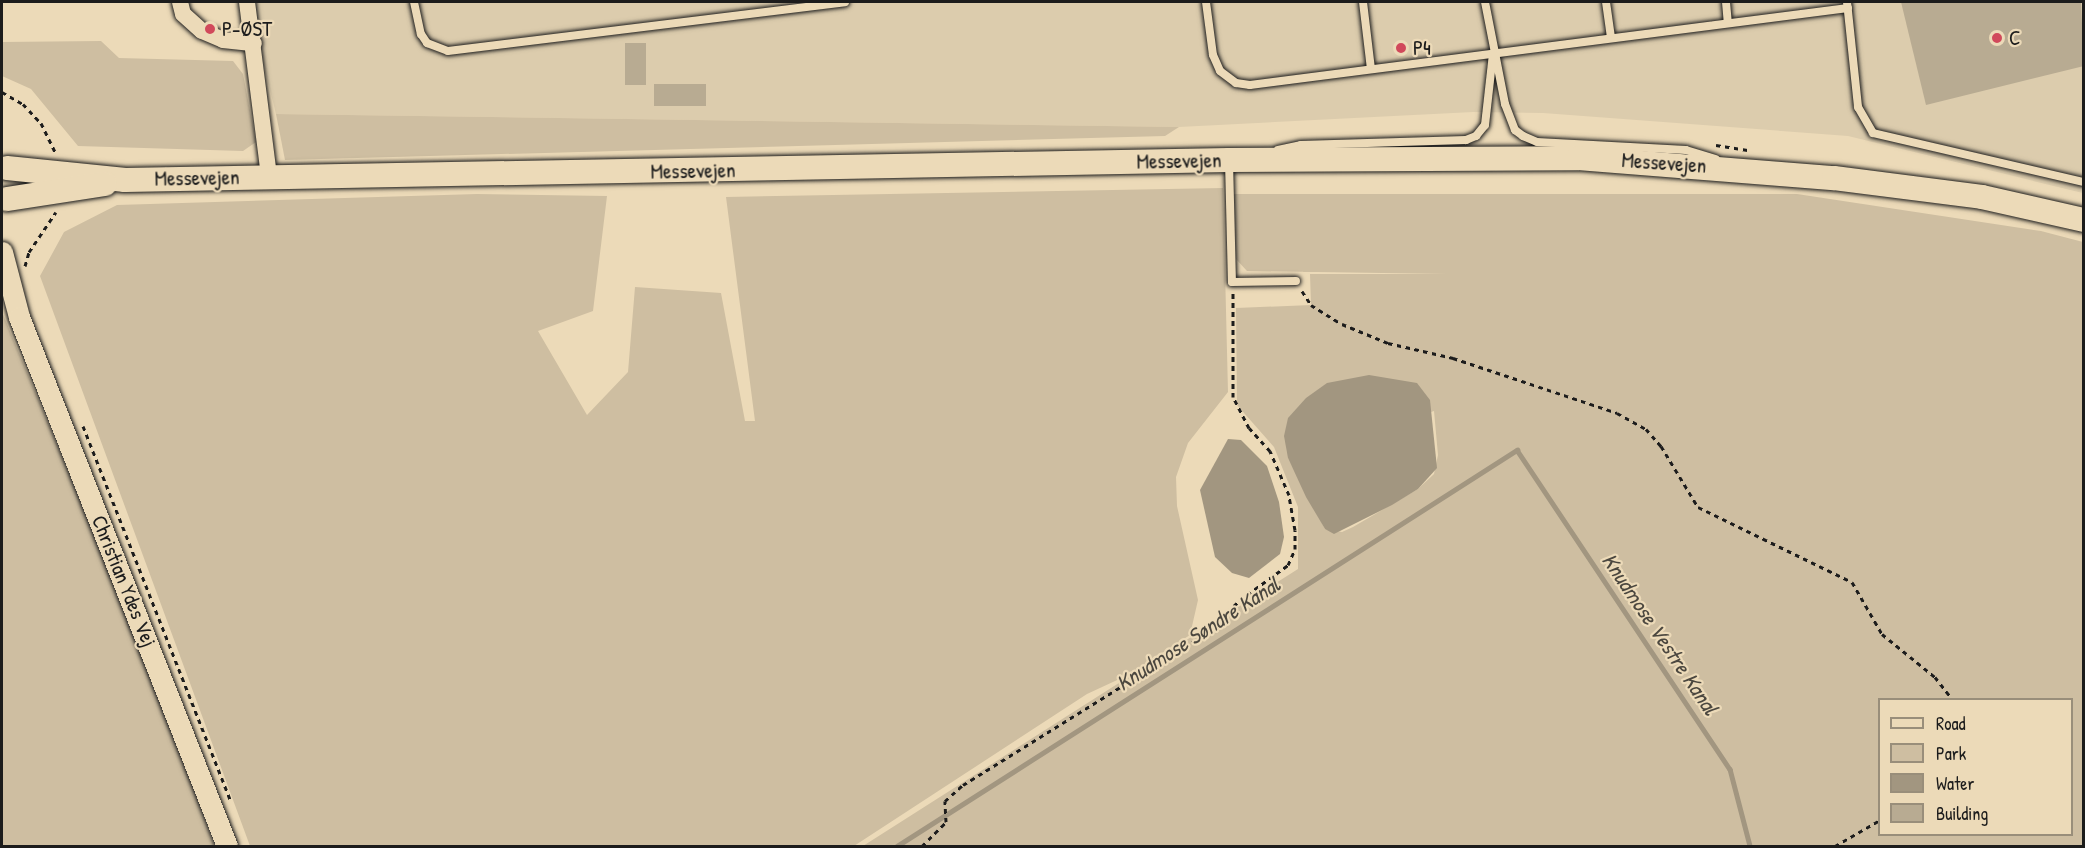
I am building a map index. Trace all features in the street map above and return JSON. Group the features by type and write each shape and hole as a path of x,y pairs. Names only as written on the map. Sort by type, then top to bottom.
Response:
{"main road":[{"name":"Messevejen","path":"4,163 125,180 1229,160 1578,158 1746,168 1982,197 2084,220"},
{"path":"4,163 4,205"},
{"name":"Messevejen","path":"4,205 125,180"}],"street":[{"path":"180,2 183,14 202,31 223,40 254,43"},
{"name":"Messevejen","path":"247,2 254,43 269,177"},
{"name":"Christian Ydes Vej","path":"2,252 19,317 227,846"},
{"name":"Christian Ydes Vej","path":"2,292 19,317"}],"lane":[{"path":"414,2 421,34 427,43 448,51 845,2"},
{"path":"1206,2 1213,55 1220,71 1236,83 1371,69 1611,39 1728,24 1847,5 1858,107 1873,133 2084,182"},
{"path":"1363,2 1371,69"},
{"path":"1485,2 1493,54 1512,122 1523,136 1537,142 1686,150 1746,168"},
{"path":"1606,2 1611,39"},
{"path":"1726,2 1728,24"},
{"path":"1296,281 1232,282 1229,160 1301,145 1466,140 1476,136 1485,124 1493,54"}],"path":[{"path":"2,92 22,104 41,123 56,158"},
{"path":"24,269 29,252 57,210"},
{"path":"1296,281 1311,305 1342,324 1388,343 1453,358 1606,409 1646,429 1661,446 1698,507 1852,582 1882,634 1935,677 1952,698"},
{"path":"922,846 946,822 943,811 945,801 963,785 1201,637 1240,600 1288,565 1295,539 1289,495 1270,451 1249,429 1233,397 1232,282"},
{"path":"82,424 233,807"},
{"path":"1835,846 1878,821"}],"shaded area":[{"path":"248,2 2083,2 2083,193 1848,136 1543,113 1473,112 1179,127 276,114"}],"green space":[{"path":"101,41 119,58 233,61 243,74 256,142 243,151 78,146 31,89 2,76 2,42"},
{"path":"276,114 1179,127 1165,136 285,160"},
{"path":"1223,188 1228,392 1188,443 1176,477 1177,506 1198,600 1190,635 1128,675 1087,694 854,846 250,846 40,276 64,232 117,205 477,194 607,196 593,311 538,331 587,415 628,372 635,287 721,293 745,421 755,421 726,197"},
{"path":"1234,194 1797,194 2041,231 2083,242 2083,846 863,846 1298,569 1298,507 1274,447 1237,405 1236,308 1311,305 1310,274 1447,274 1247,271 1236,259","holes":["1434,411 1438,455 1434,474 1418,489 1342,532 1325,529 1288,458"]},
{"path":"2,312 175,730 214,846 2,846"}],"water":[{"path":"1369,375 1417,383 1430,400 1437,468 1418,489 1392,505 1334,534 1325,529 1306,497 1288,458 1284,436 1288,418 1306,398 1327,383"},
{"path":"1228,439 1241,440 1267,466 1279,502 1284,537 1280,554 1249,578 1232,573 1215,557 1200,490"}],"building":[{"name":"C","path":"1901,2 2081,2 2084,66 1926,105"},
{"path":"625,43 646,43 646,85 625,85"},
{"path":"654,84 706,84 706,106 654,106"}],"waterway":[{"name":"Knudmose Søndre Kanal","path":"897,846 1517,450 1730,769 1750,846"}],"place":[{"name":"P-ØST","path":"210,29"},
{"name":"C","path":"1997,38"},
{"name":"P4","path":"1401,48"}],"water label":[{"name":"Knudmose Vestre Kanal","path":"1660,634"}]}
